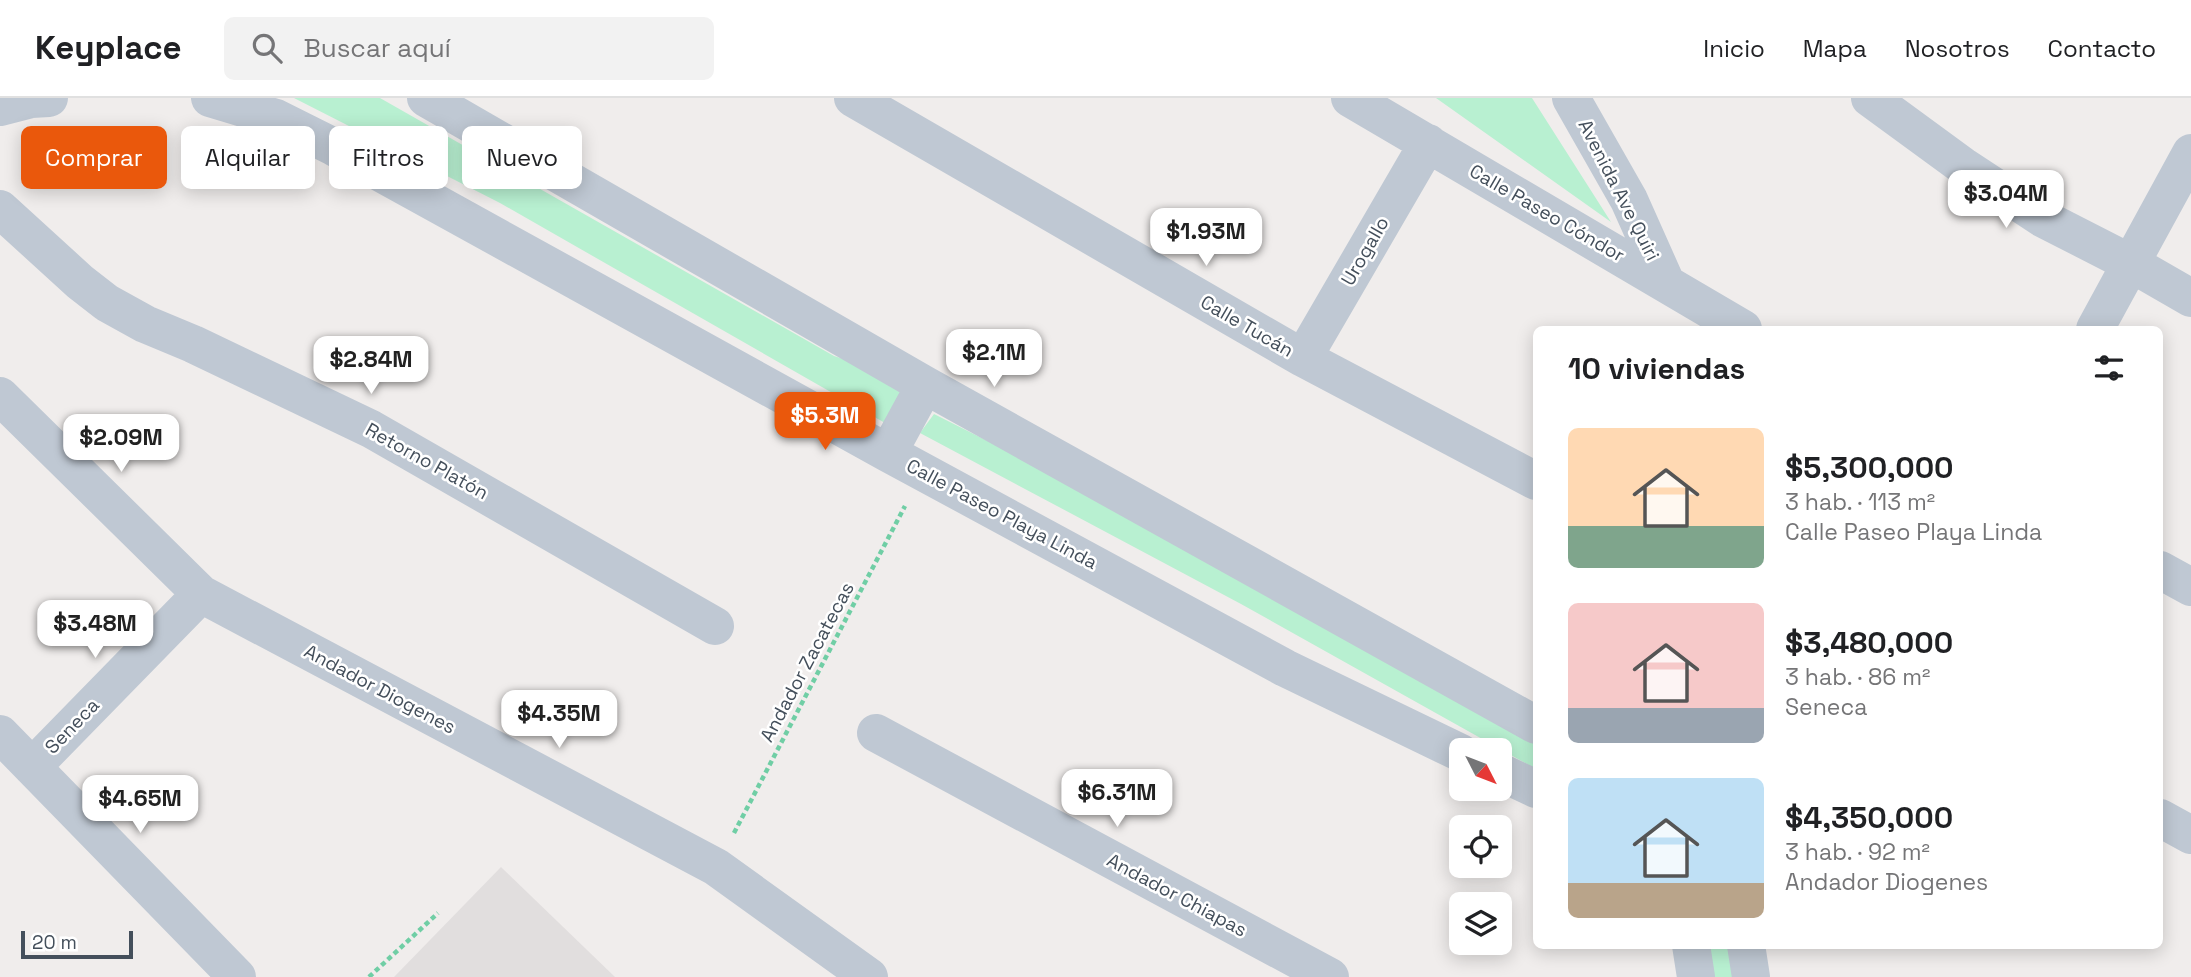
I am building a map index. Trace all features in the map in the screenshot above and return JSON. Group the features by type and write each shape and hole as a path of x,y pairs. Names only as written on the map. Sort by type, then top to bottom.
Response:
{"street":[{"name":"Calle Paseo Playa Linda","path":"209,98 276,118 334,147 888,453 1285,668 1449,747"},
{"path":"426,98 925,385 1533,723"},
{"name":"Calle Tucán","path":"853,98 1303,358 1533,479"},
{"name":"Calle Paseo Cóndor","path":"1350,98 1739,326"},
{"name":"Avenida Ave Quiri","path":"1571,98 1629,200 1666,282"},
{"path":"1870,98 1963,166 2042,218 2133,264 2191,298"},
{"name":"Urogallo","path":"1303,358 1428,143"},
{"path":"2097,326 2133,264 2191,153"},
{"name":"Retorno Platón","path":"0,209 107,303 145,324 371,429 715,626"},
{"path":"888,453 925,385"},
{"name":"Andador Diogenes","path":"0,396 201,594 716,867 868,977"},
{"path":"2163,572 2191,587"},
{"name":"Seneca","path":"32,767 201,594"},
{"name":"Andador Chiapas","path":"876,733 1330,977"},
{"path":"0,734 237,977"},
{"path":"1512,778 1533,788"},
{"path":"2163,820 2191,835"},
{"path":"1692,949 1696,977"},
{"path":"1747,949 1751,977"}],"path":[{"name":"Andador Zacatecas","path":"716,867 924,471"},
{"path":"369,977 438,913"}],"shaded area":[{"path":"501,867 615,977 394,977"}],"green space":[{"path":"294,98 380,98 429,126 349,126"},
{"path":"1436,98 1532,98 1611,222"},
{"path":"448,137 462,145 462,184 448,176"},
{"path":"473,189 540,189 834,356 909,380 885,423"},
{"path":"934,414 1051,473 1533,730 1533,767 1512,756 1512,738 1481,738 1241,604 920,433"},
{"path":"1701,949 1736,949 1741,977 1710,977"}]}
